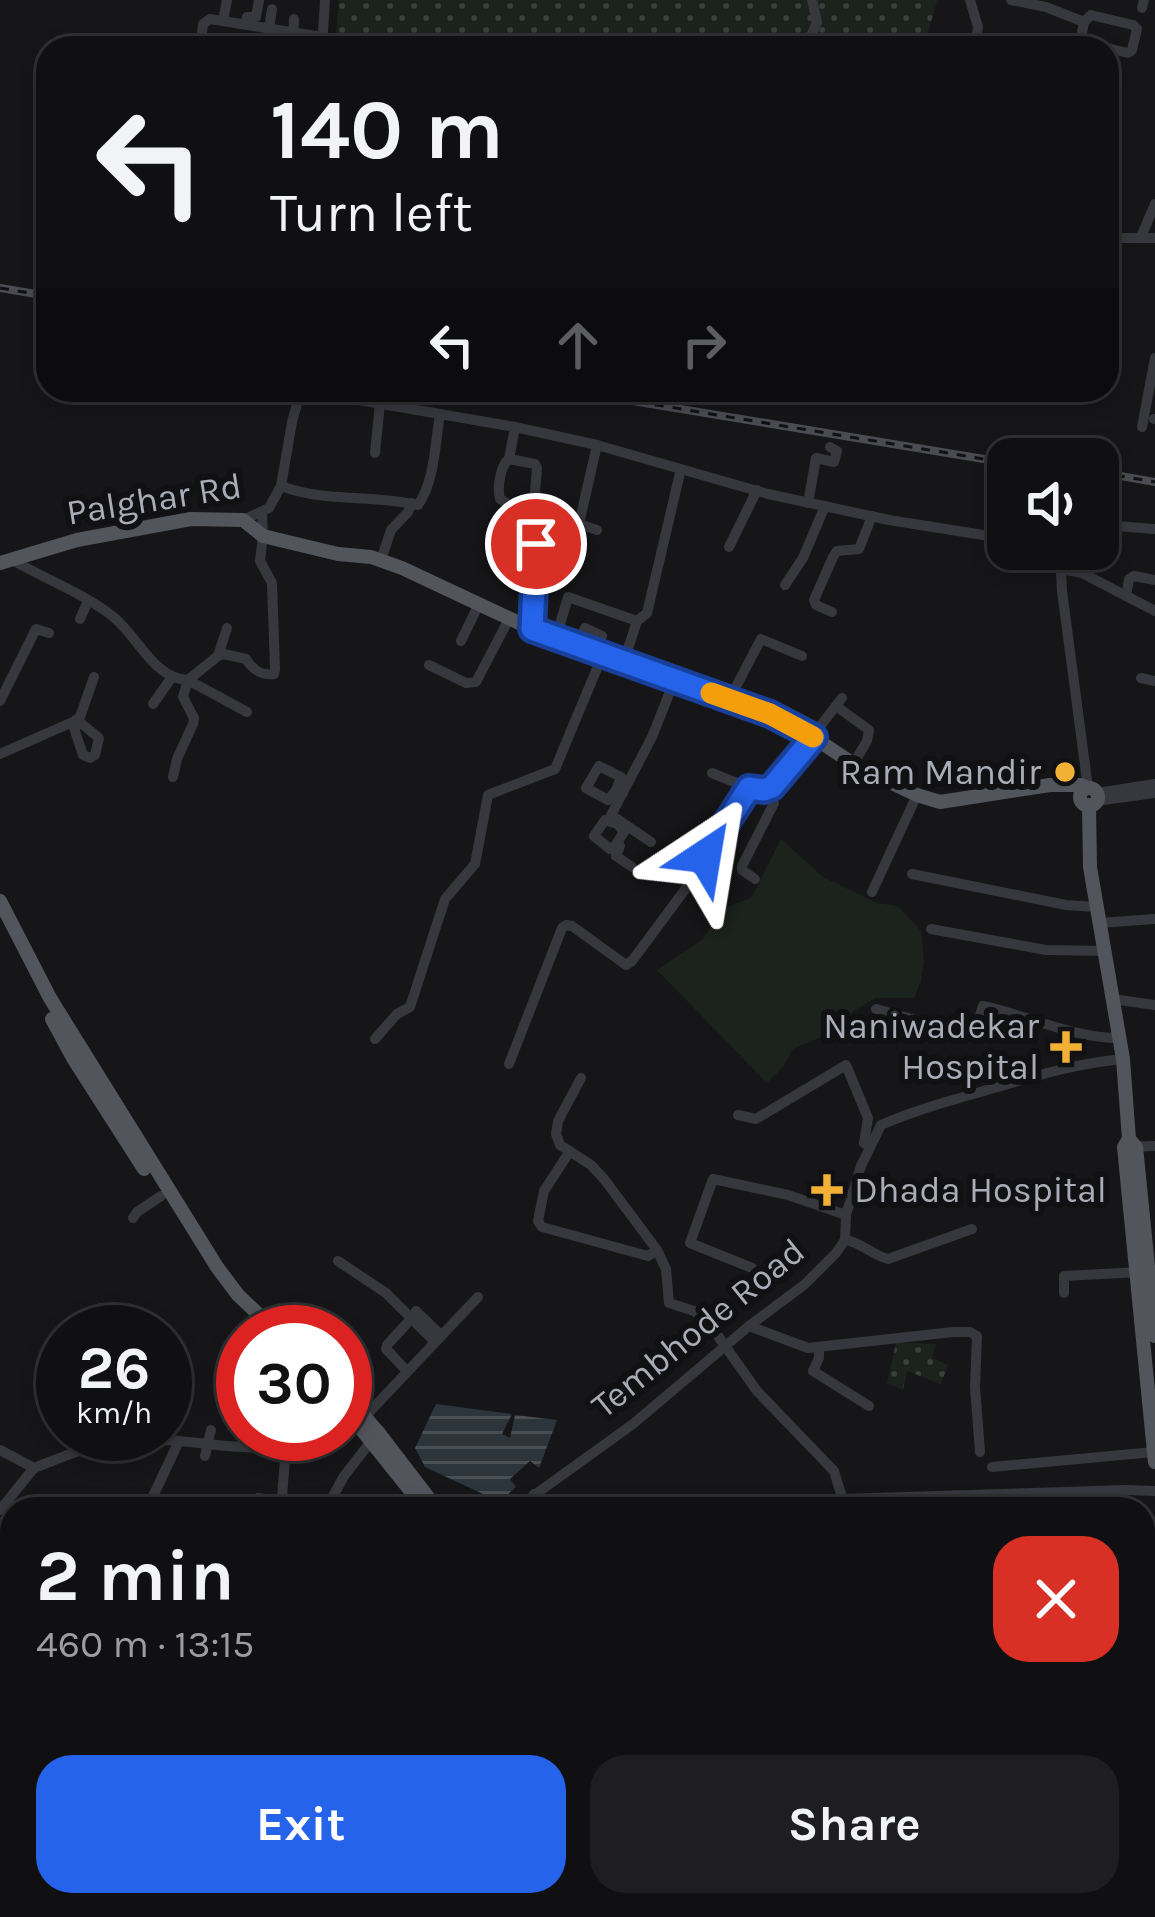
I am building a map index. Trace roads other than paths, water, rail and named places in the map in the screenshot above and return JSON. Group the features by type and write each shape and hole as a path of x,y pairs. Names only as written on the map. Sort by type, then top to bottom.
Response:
{"main road":[{"name":"Palghar Rd","path":"6,561 77,539 191,519 243,520"},
{"path":"243,520 258,536 338,554 371,556 532,629 600,652 623,653 675,679 770,714 918,795 940,802 1050,785 1081,785 1093,797 1090,867 1123,1059 1148,1325 1155,1462"},
{"path":"0,901 107,1101 151,1172 249,1305"},
{"path":"0,918 74,1058 107,1101"},
{"path":"151,1172 161,1196 238,1305"},
{"path":"1148,1325 1155,1336"},
{"path":"372,1436 419,1474 430,1497"},
{"path":"372,1440 416,1497"}],"street":[{"path":"223,21 227,0"},
{"path":"202,36 206,20 256,17 259,0"},
{"path":"322,36 325,0"},
{"path":"812,0 818,22 812,36"},
{"path":"1011,0 1084,22"},
{"path":"975,1 977,36"},
{"path":"269,28 272,9"},
{"path":"1081,36 1091,15 1133,26 1137,29 1132,50 1119,51"},
{"path":"244,19 293,35"},
{"path":"1141,237 1155,204"},
{"path":"1119,238 1155,238"},
{"path":"1142,427 1155,358"},
{"name":"Palghar Rd","path":"243,520 269,508 281,486 298,402"},
{"path":"369,402 514,427 808,503 987,535"},
{"path":"375,453 380,404"},
{"path":"281,486 302,494 355,500 364,496 418,505 430,473 440,414"},
{"path":"514,427 498,491 500,499 528,517 535,530 532,629"},
{"path":"597,445 579,524 598,530"},
{"path":"808,503 816,458 834,462 837,452 830,447"},
{"path":"509,459 537,468 534,505 528,517"},
{"path":"623,653 634,620 646,613 681,469"},
{"path":"729,547 757,490"},
{"path":"381,560 395,524 412,503"},
{"path":"785,585 803,558 825,506"},
{"path":"218,656 240,656 263,674 274,674 272,583 260,561 258,536 262,513"},
{"path":"832,612 814,601 837,551 859,549 872,516"},
{"path":"1119,526 1155,529"},
{"path":"6,561 114,616 172,677 188,680 247,712"},
{"path":"1061,570 1093,797 1155,789"},
{"path":"1065,570 1155,610"},
{"path":"1126,596 1129,578 1155,580"},
{"path":"556,638 568,597 634,620"},
{"path":"80,619 88,602"},
{"path":"461,641 479,604"},
{"path":"429,665 466,683 476,682 508,619"},
{"path":"173,776 194,724 183,697 188,680 218,656 227,628"},
{"path":"0,701 36,629 50,633"},
{"path":"729,700 761,638 802,656"},
{"path":"375,1040 397,1014 410,1007 445,899 475,864 488,795 555,769 600,652"},
{"path":"0,668 32,676"},
{"path":"0,754 77,722 94,677"},
{"path":"153,704 172,677"},
{"path":"608,822 619,792 652,737 675,679"},
{"path":"712,773 749,788 772,787 839,702 869,733 854,763"},
{"path":"851,734 859,722"},
{"path":"755,879 742,866 774,803 772,787"},
{"path":"509,1064 562,928 572,926 626,965 632,961 684,891 749,788"},
{"path":"918,795 907,825 920,832"},
{"path":"872,892 918,795"},
{"path":"589,796 604,802 608,822 642,841 626,837 616,852 632,867"},
{"path":"912,874 1098,915 1155,919"},
{"path":"931,929 1046,950 1104,951"},
{"path":"1112,999 1155,1005"},
{"path":"876,1009 973,1036 983,1006 1077,1033 1119,1038"},
{"path":"738,1115 756,1119 846,1065 868,1118 864,1143 869,1145 881,1125 907,1114 1044,1072 1123,1059"},
{"path":"581,1078 557,1121 560,1145 604,1179 657,1250 665,1269 669,1304 694,1311 707,1322 757,1390 834,1472 839,1497"},
{"path":"1130,1144 1155,1146"},
{"name":"Tembhode Road","path":"530,1497 633,1424 804,1285 845,1240 846,1215 869,1145"},
{"path":"570,1151 544,1190 538,1221 542,1227 648,1256 657,1250"},
{"path":"752,1268 690,1243 713,1178 846,1215"},
{"path":"133,1218 161,1196"},
{"path":"845,1240 888,1259 972,1228"},
{"path":"338,1262 386,1293 438,1339"},
{"path":"1064,1293 1064,1276 1142,1272"},
{"path":"372,1407 478,1297"},
{"path":"407,1371 386,1348 414,1315"},
{"path":"749,1326 808,1348 970,1332 977,1336 980,1452"},
{"path":"819,1347 813,1371 869,1406"},
{"path":"206,1451 211,1430"},
{"path":"192,1446 216,1451"},
{"path":"0,1450 34,1468"},
{"path":"992,1467 1154,1452"},
{"path":"12,1497 34,1468 48,1461"},
{"path":"153,1497 170,1461"},
{"path":"282,1497 285,1461"},
{"path":"333,1497 356,1461"},
{"path":"267,1475 283,1478"},
{"path":"1010,1497 1155,1491"}],"railway":[{"path":"0,288 36,294"},
{"path":"639,402 987,460"},
{"path":"1119,476 1155,482"}],"place":[{"name":"Ram Mandir","path":"1065,772"},
{"name":"Naniwadekar Hospital","path":"1066,1047"},
{"name":"Dhada Hospital","path":"827,1190"}]}
